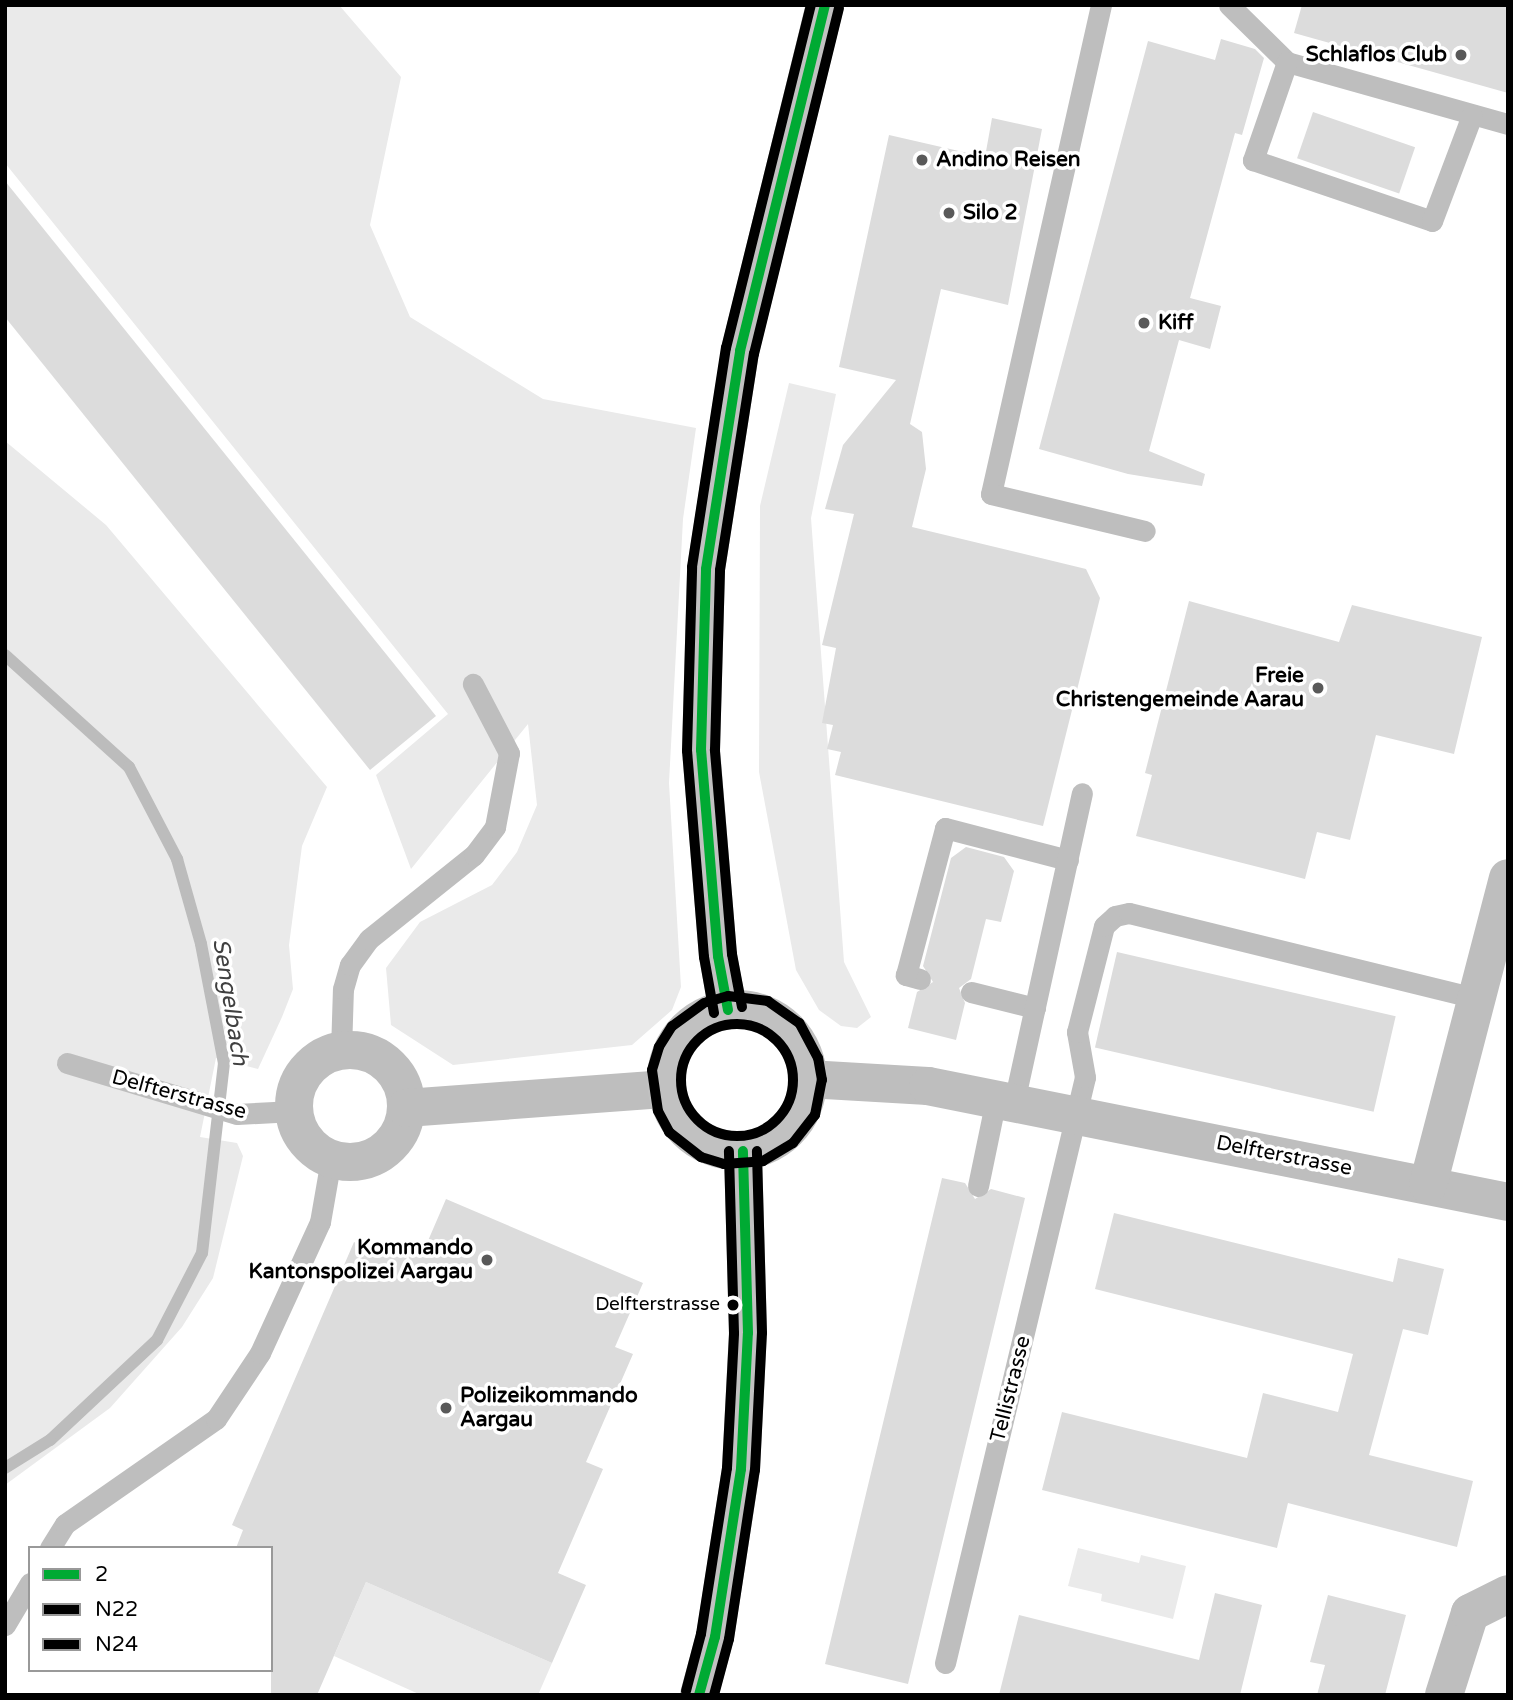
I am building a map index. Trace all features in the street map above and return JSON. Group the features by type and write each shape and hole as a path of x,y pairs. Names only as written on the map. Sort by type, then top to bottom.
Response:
{"main road":[{"path":"728,1010 718,956 702,763 706,569 740,351 825,5"},
{"path":"728,1010 762,1014 783,1027 799,1046 808,1079 794,1122 772,1142 743,1151 707,1145 679,1122 666,1088 666,1070 681,1037 694,1024 728,1010"},
{"path":"699,1695 715,1637 741,1469 748,1333 743,1151"}],"street":[{"path":"1427,1185 1508,878"},
{"path":"341,1051 357,1051 387,1064 401,1084 406,1108 395,1140 382,1153 366,1160 331,1160 305,1141 294,1111 295,1095 311,1066 341,1051"},
{"name":"Delfterstrasse","path":"808,1079 928,1086 1508,1202"},
{"path":"406,1108 666,1088"},
{"path":"1444,1695 1470,1613 1508,1594"}],"lane":[{"path":"1101,5 991,494 1145,531"},
{"path":"1229,5 1287,62 1508,124"},
{"path":"1287,62 1253,160 1432,221 1472,115"},
{"path":"341,1051 343,989 350,965 369,939 474,855 495,827 509,753 473,684"},
{"path":"978,1186 1035,1008 1082,793"},
{"path":"920,979 906,975 945,828 1068,860"},
{"name":"Tellistrasse","path":"945,1663 1085,1077 1077,1032 1104,926 1115,916 1129,914 1476,998"},
{"path":"971,992 1035,1008"},
{"name":"Delfterstrasse","path":"67,1063 192,1103 237,1114 294,1111"},
{"path":"51,1546 65,1524 216,1419 260,1353 320,1222 331,1160"},
{"path":"5,1625 28,1586"}],"shaded area":[{"path":"5,5 339,5 401,77 370,225 410,317 543,399 696,428 683,519 669,783 681,987 672,1010 632,1045 453,1065 391,1025 386,968 420,922 492,885 517,852 537,805 528,724 411,869 376,775 448,714 5,163"},
{"path":"789,383 836,394 811,518 844,962 871,1017 857,1028 841,1026 819,1010 796,970 759,772 760,506"},
{"path":"5,441 106,525 327,787 302,846 289,945 293,989 282,1017 258,1069 216,1058 200,1137 237,1143 243,1156 213,1278 182,1327 110,1408 5,1485"},
{"path":"1078,1548 1139,1563 1141,1555 1186,1566 1173,1619 1101,1601 1102,1594 1068,1586"},
{"path":"366,1582 552,1663 538,1695 421,1695 334,1656"}],"building":[{"path":"1302,5 1508,5 1508,93 1294,33"},
{"name":"Kiff","path":"1221,39 1255,49 1264,58 1242,135 1235,133 1190,298 1221,306 1210,349 1179,340 1149,451 1205,474 1202,486 1128,474 1039,449 1148,41 1215,60"},
{"path":"1313,112 1415,147 1399,193 1297,158"},
{"path":"992,118 1042,129 1008,305 941,289 910,424 922,432 926,469 912,527 1086,569 1100,598 1043,826 835,775 841,752 827,749 833,725 822,723 836,648 822,645 854,514 825,509 843,445 896,380 839,367 889,135 985,157"},
{"path":"5,181 436,716 370,770 5,317"},
{"name":"Freie Christengemeinde Aarau","path":"1189,601 1339,642 1352,605 1482,637 1454,754 1376,735 1350,840 1317,832 1305,879 1136,836 1152,775 1145,773"},
{"path":"966,847 1004,857 1014,871 1001,922 986,919 971,979 959,988 965,1003 956,1040 908,1028 917,992 933,982 923,966 951,858"},
{"path":"1117,952 1396,1016 1374,1112 1095,1047"},
{"path":"942,1178 965,1183 975,1199 991,1189 1025,1198 908,1684 825,1664"},
{"name":"Polizeikommando Aargau","path":"446,1199 643,1283 615,1347 633,1354 586,1462 603,1469 558,1573 586,1585 552,1663 366,1582 317,1695 271,1695 273,1546 237,1546 243,1530 232,1525 354,1242 381,1253 386,1241 421,1257"},
{"path":"1114,1213 1393,1282 1398,1258 1444,1269 1428,1335 1403,1329 1369,1455 1473,1481 1457,1547 1288,1503 1277,1548 1042,1490 1062,1412 1247,1458 1263,1393 1338,1412 1353,1354 1095,1289"},
{"path":"1215,1593 1262,1605 1240,1695 999,1695 1019,1615 1199,1660"},
{"path":"1328,1595 1406,1615 1385,1695 1317,1695 1325,1665 1310,1662"}],"waterway":[{"name":"Sengelbach","path":"5,655 129,767 177,859 201,944 224,1063 202,1253 157,1340 50,1440 5,1468"}],"transit line":[{"name":"N24","path":"714,1013 704,957 687,751 692,567 726,348 811,5"},
{"name":"2","path":"728,1010 718,956 701,750 706,569 740,351 825,5"},
{"name":"N22","path":"742,1007 732,954 715,750 720,570 754,354 839,8"},
{"name":"N22","path":"704,1003 672,1026 659,1047 652,1070 658,1111 669,1132 701,1157 724,1164 763,1161 793,1143 815,1115 822,1080 818,1058 799,1023 768,1001 728,996 707,1002"},
{"name":"N24","path":"737,1024 759,1028 777,1040 789,1058 793,1080 789,1102 777,1120 759,1132 737,1136 715,1132 697,1120 685,1102 681,1080 685,1058 697,1040 715,1028 737,1024"},
{"name":"N24","path":"686,1691 701,1634 727,1468 734,1333 729,1151"},
{"name":"2","path":"699,1695 715,1637 741,1469 748,1333 743,1151"},
{"name":"N22","path":"714,1695 729,1639 755,1470 762,1333 757,1151"}],"place":[{"name":"Schlaflos Club","path":"1461,55"},
{"name":"Andino Reisen","path":"922,160"},
{"name":"Silo 2","path":"949,213"},
{"name":"Kiff","path":"1144,323"},
{"name":"Freie Christengemeinde Aarau","path":"1318,688"},
{"name":"Kommando Kantonspolizei Aargau","path":"487,1260"},
{"name":"Delfterstrasse","path":"733,1305"},
{"name":"Polizeikommando Aargau","path":"446,1408"}]}
